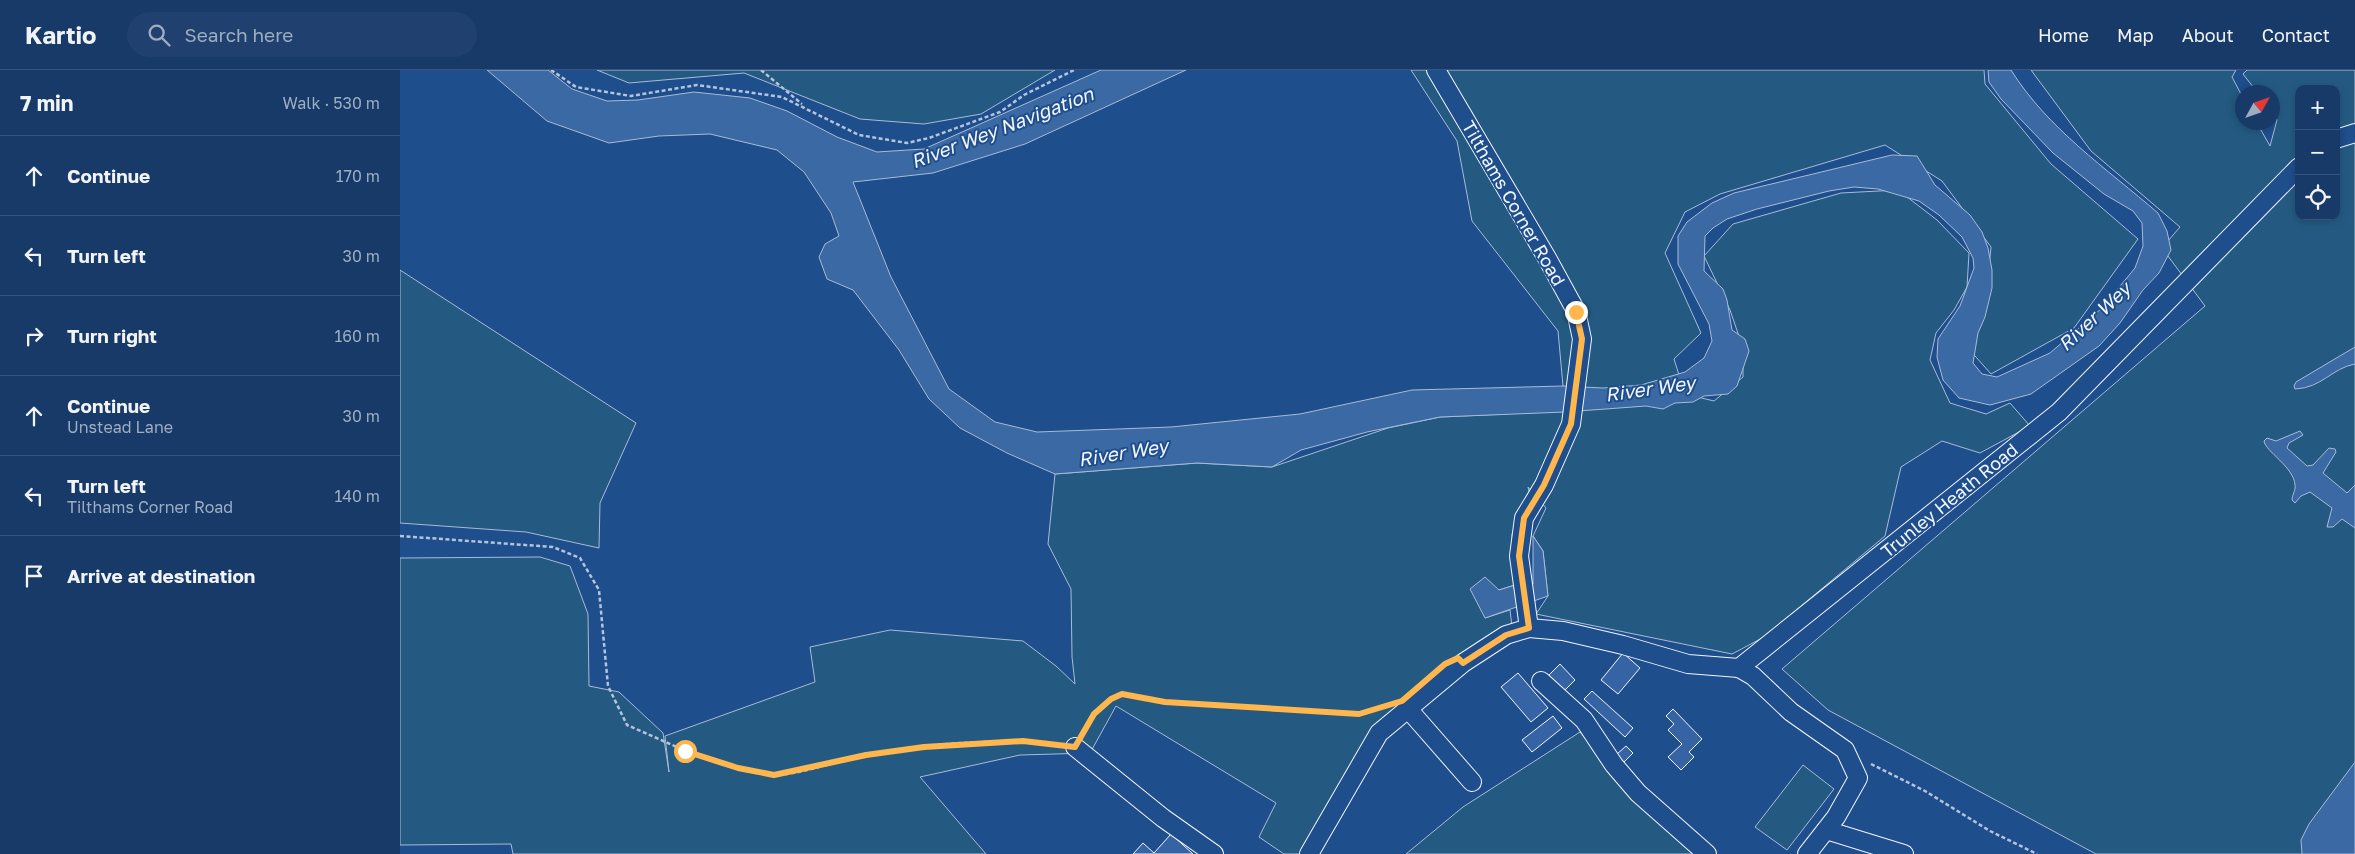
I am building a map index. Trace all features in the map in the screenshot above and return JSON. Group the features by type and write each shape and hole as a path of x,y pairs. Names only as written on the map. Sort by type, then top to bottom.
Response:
{"street":[{"name":"Tilthams Corner Road","path":"1436,70 1576,312 1582,339 1579,376 1571,424 1544,485 1524,518 1519,556 1529,628"},
{"path":"2340,138 2355,133"},
{"name":"Trunley Heath Road","path":"1739,668 2059,412 2295,171"},
{"path":"1308,854 1379,733 1401,707 1506,635 1529,628 1563,631 1623,645 1688,664 1739,668 1753,676 1791,712 1845,750 1858,778 1836,818 1807,854"},
{"path":"1541,681 1565,700 1584,720 1614,765 1638,794 1707,854"},
{"path":"1401,707 1472,782"},
{"path":"1075,747 1163,818 1214,854"},
{"path":"1826,830 1904,854"}],"path":[{"path":"552,70 576,86 599,92 630,96 697,85 782,97 859,135 906,143 929,138 1000,112 1024,95 1074,70"},
{"path":"761,70 805,107"},
{"path":"400,536 552,547 580,558 599,590 608,686 626,725 685,751 738,768 774,775 866,755 924,747 1023,741 1075,747 1094,714 1111,699 1122,694 1165,702 1359,714 1401,707"},
{"path":"1871,764 1925,791 1990,831 2036,854"}],"shaded area":[{"path":"597,70 1055,70 981,114 924,124 860,119 744,73 629,83"},
{"path":"1411,70 1984,70 1985,84 2051,164 2138,239 2074,328 1991,374 1968,348 1985,309 1991,247 1942,181 1885,145 1720,194 1685,212 1665,253 1701,333 1674,359 1685,394 1714,401 1743,377 1743,348 1730,310 1704,256 1733,224 1841,193 1898,190 1937,220 1969,253 1967,287 1954,310 1936,333 1930,360 1950,403 1986,414 2010,403 2030,426 1980,453 1942,441 1901,467 1885,536 1764,637 1732,654 1536,614 1548,596 1543,551 1533,536 1546,508 1528,487 1531,500 1512,534 1515,585 1499,590 1485,618 1510,610 1512,627 1478,642 1369,737 1300,854 1284,854 1259,837 1276,803 1116,706 1090,753 1020,755 920,777 986,854 513,854 511,844 400,845 400,558 540,557 570,566 588,614 589,686 619,692 663,733 669,772 665,736 815,682 810,647 890,630 1023,641 1056,666 1075,684 1072,657 1071,589 1048,544 1055,474 1197,463 1272,467 1388,428 1440,417 1506,414 1590,404 1563,386 1558,331 1472,221 1457,141"},
{"path":"2031,70 2236,70 2232,77 2236,85 2235,130 2261,130 2270,146 2274,130 2280,130 2280,85 2252,85 2243,74 2247,70 2355,70 2355,854 2096,854 1828,710 1782,669 2205,306 2162,248 2180,227 2091,151"},
{"path":"400,270 636,423 600,503 599,548 526,532 400,523"},
{"path":"1580,732 1654,818 1693,854 1406,854 1463,807"},
{"path":"1803,765 1834,789 1787,850 1755,827"}],"water":[{"path":"487,70 548,70 572,89 607,101 638,100 694,92 750,98 787,111 837,137 877,152 924,149 1101,70 1186,70 1025,144 933,173 853,182 891,277 949,389 995,422 1037,432 1171,427 1300,414 1412,390 1563,386 1603,388 1641,385 1685,372 1704,358 1712,341 1709,324 1678,264 1678,236 1687,222 1712,203 1734,193 1892,155 1917,156 1935,185 1970,215 1982,232 1988,248 1992,270 1992,288 1985,317 1978,333 1973,363 1982,374 1997,377 2050,353 2102,308 2135,268 2143,246 2142,223 2133,211 2104,194 2053,153 2001,99 1989,82 1988,70 2011,70 2042,111 2060,129 2158,213 2167,231 2171,250 2159,273 2143,290 2120,323 2099,346 2031,394 1990,405 1959,398 1943,380 1937,357 1938,339 1960,306 1974,268 1973,258 1962,237 1939,215 1919,201 1878,189 1854,187 1829,191 1757,209 1727,219 1705,236 1704,271 1723,289 1727,300 1732,330 1745,339 1749,351 1737,386 1728,394 1704,396 1693,402 1675,403 1663,409 1646,406 1565,412 1440,417 1367,432 1301,450 1272,467 1197,463 1055,474 1007,453 960,428 929,399 899,350 853,290 827,279 819,257 825,244 839,236 831,213 804,172 777,150 710,134 659,136 609,143 547,121"},
{"path":"2355,347 2355,364 2340,369 2313,385 2295,389 2296,382"},
{"path":"2300,431 2303,435 2289,443 2287,448 2307,466 2313,465 2329,448 2335,449 2336,452 2323,473 2347,493 2355,485 2355,528 2342,519 2333,527 2327,527 2332,508 2310,492 2301,496 2295,503 2292,500 2295,487 2293,478 2285,466 2269,450 2264,441 2267,438 2276,441"},
{"path":"1533,536 1543,551 1548,596 1485,618 1470,589 1485,577 1499,590 1515,585 1533,584"},
{"path":"2355,762 2355,854 2302,854 2301,840 2309,824"}],"building":[{"path":"1623,653 1640,668 1618,694 1601,680"},
{"path":"1560,664 1575,680 1564,691 1549,675"},
{"path":"1518,673 1548,708 1531,722 1501,687"},
{"path":"1592,691 1633,728 1625,737 1584,699"},
{"path":"1673,709 1702,739 1689,752 1694,757 1681,770 1668,757 1682,744 1668,730 1674,724 1666,716"},
{"path":"1553,716 1562,728 1532,752 1522,740"},
{"path":"1626,746 1633,753 1623,763 1616,755"},
{"path":"1171,834 1193,854 1133,854 1143,843 1154,853"}],"route":[{"path":"685,751 738,768 774,775 795,772 866,755 924,747 1023,741 1075,747 1094,714 1111,699 1122,694 1165,702 1359,714 1402,701 1445,664 1458,658 1463,663 1506,635 1529,628 1519,556 1524,518 1544,485 1571,424 1579,376 1582,339 1576,312"}],"water label":[{"name":"River Wey Navigation","path":"1002,127"},
{"name":"River Wey","path":"2094,316"},
{"name":"River Wey","path":"1650,388"},
{"name":"River Wey","path":"1123,452"}]}
